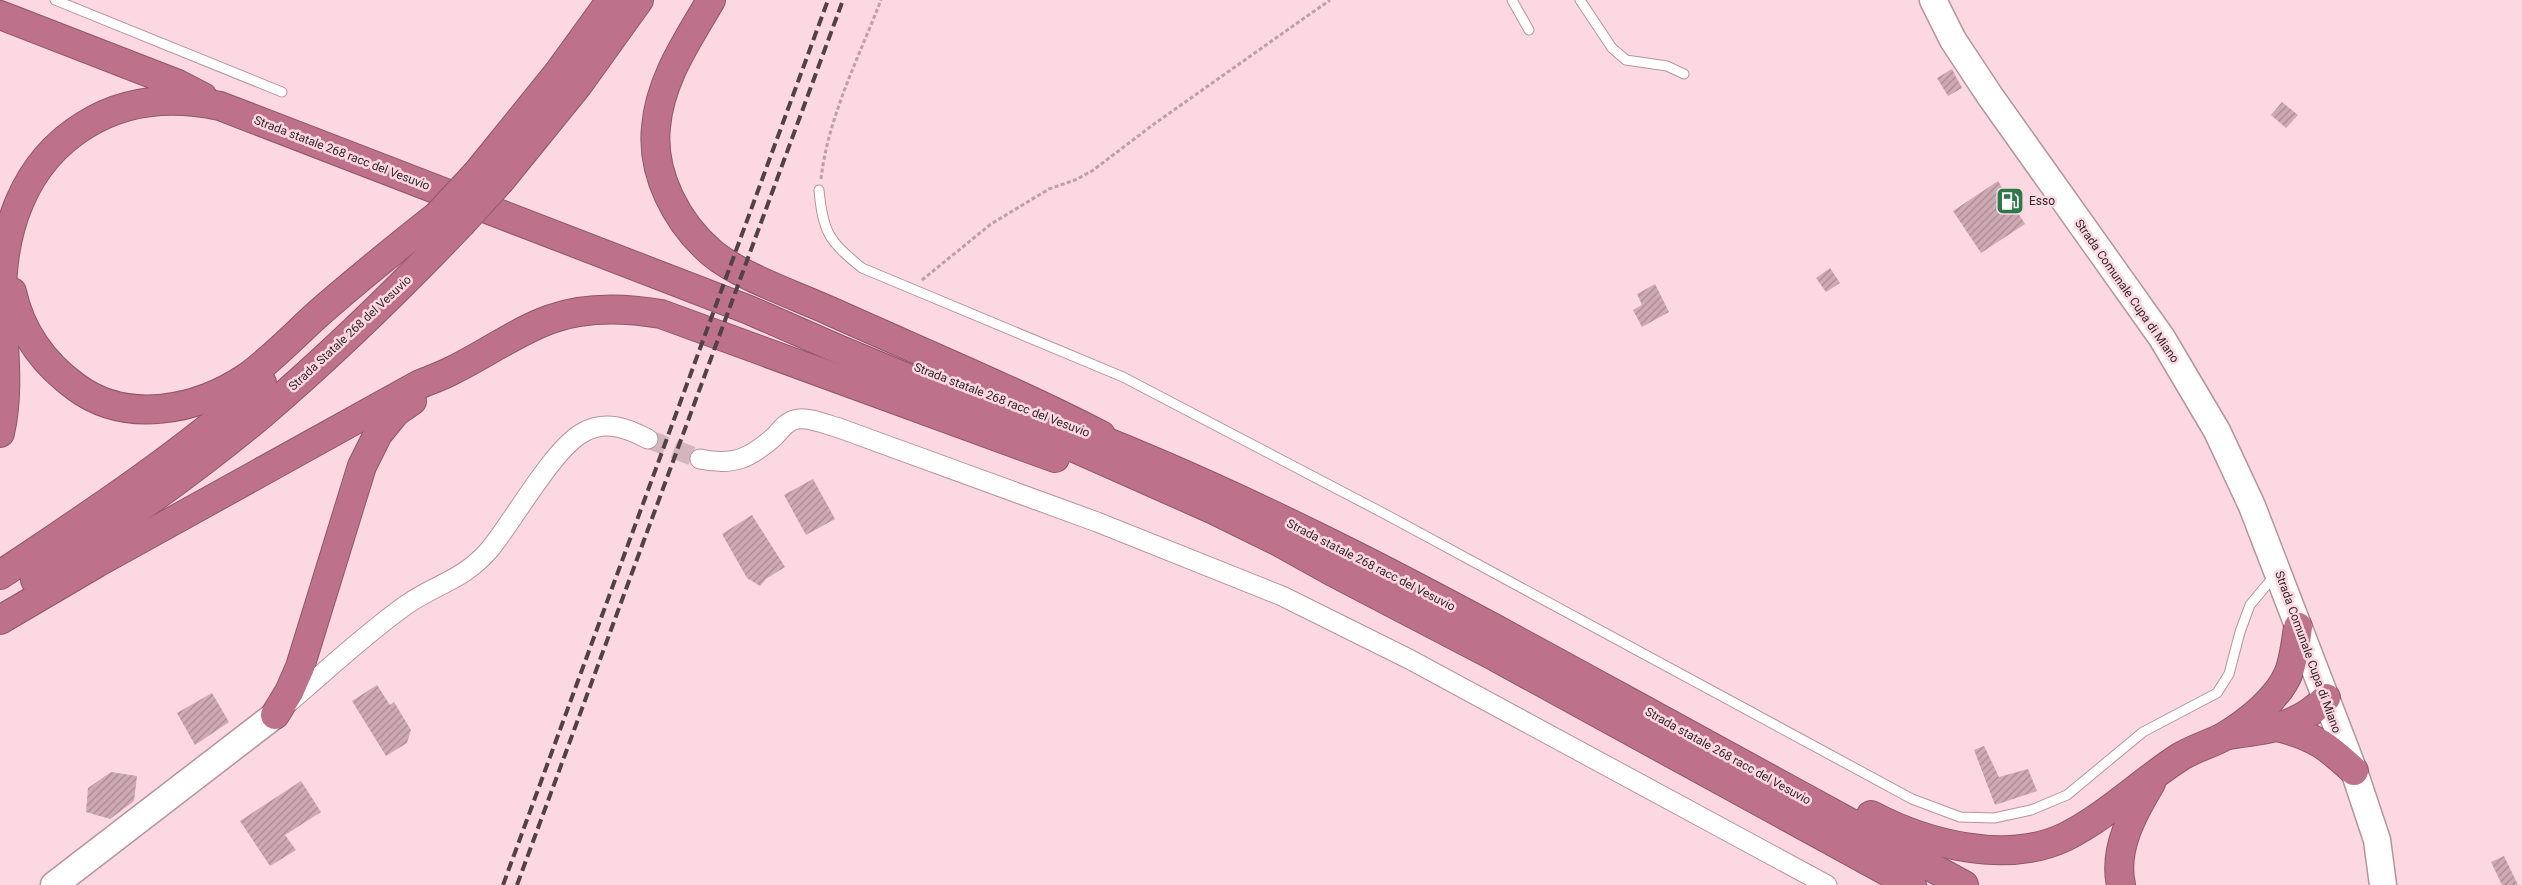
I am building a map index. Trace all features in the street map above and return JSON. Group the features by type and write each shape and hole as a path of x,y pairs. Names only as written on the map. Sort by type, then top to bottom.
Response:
{"highway":[{"name":"Strada Statale 268 del Vesuvio","path":"489,176 558,73 611,0"},
{"name":"Strada Statale 268 del Vesuvio","path":"0,602 160,494 260,415 346,339 489,176 578,85 639,0"},
{"path":"711,0 674,65 661,96 656,128 657,158 665,186 677,212 694,235 714,254 752,276 1053,411 1136,453"},
{"path":"0,15 178,84 220,106"},
{"name":"Strada statale 268 racc del Vesuvio","path":"0,433 6,381 2,300 8,230 17,203 31,178 47,155 70,134 95,118 122,107 150,101 176,99 220,106 749,310 1061,442 1189,499 1279,542 1331,572 1492,655 1912,885"},
{"name":"Strada Statale 268 del Vesuvio","path":"0,575 148,474 245,398 450,220"},
{"path":"5,262 14,303 24,330 39,354 58,374 82,392 107,403 131,409 155,410 178,407 205,399 248,376 369,269 450,220"},
{"path":"0,620 97,563 418,385 452,371 552,318 608,308 635,309 661,314 1111,479 1331,572"},
{"name":"Strada statale 268 racc del Vesuvio","path":"749,310 842,338 1136,453 1304,530 1420,588 1964,885"},
{"path":"274,715 289,692 307,645 362,466 378,434 396,412 452,371"},
{"path":"1686,732 1758,761 1893,827 1940,843 1986,850 2026,848 2063,837 2098,817 2182,756 2226,735 2261,709 2277,691 2289,673 2298,627"},
{"path":"307,645 308,664 313,672 322,674"},
{"path":"2261,709 2291,696 2306,694 2326,698"},
{"path":"2226,735 2281,728 2314,711 2326,698"},
{"path":"2281,728 2307,734 2329,748 2354,771"},
{"path":"2121,885 2122,846 2130,820 2157,773"}],"street":[{"name":"Strada Comunale Cupa di Miano","path":"1933,0 1953,40 1990,96 2167,346 2217,431 2252,506 2354,771 2377,840 2383,885"},
{"path":"700,459 731,462 750,455 774,436 786,423 800,418 840,428 1097,522 1282,596 1409,659 1827,885"},
{"path":"54,885 274,715 407,604 471,570 490,549 566,445 584,432 608,425 632,431 648,439"}],"lane":[{"path":"55,0 282,92"},
{"path":"1512,0 1529,30"},
{"path":"1580,0 1612,48 1626,60 1667,66 1684,74"},
{"path":"819,190 822,217 835,246 862,268 1123,377 1470,559 1861,773 1912,799 1960,817 1994,818 2031,810 2067,795 2143,732 2217,693 2229,674 2240,632 2250,605 2278,571"}],"path":[{"path":"819,190 824,155 842,100 881,0"},
{"path":"912,289 929,273 991,224 1049,189 1075,180 1092,171 1154,124 1330,0"}],"building":[{"path":"1952,69 1962,88 1948,96 1937,78"},
{"path":"2282,102 2298,115 2286,128 2271,115"},
{"path":"1998,181 2025,224 1981,253 1953,211"},
{"path":"1830,268 1840,283 1826,292 1816,278"},
{"path":"1655,284 1669,312 1642,327 1633,310 1642,305 1637,294"},
{"path":"813,479 835,519 806,535 784,495"},
{"path":"752,515 785,567 766,579 760,586 747,578 722,534"},
{"path":"377,685 390,705 394,702 411,730 407,743 386,756 352,701"},
{"path":"212,693 229,722 195,745 177,713"},
{"path":"1984,746 1999,777 2028,769 2037,791 1995,805 1974,750"},
{"path":"111,772 137,776 134,801 110,819 86,812 88,788"},
{"path":"301,781 321,812 285,835 296,850 270,866 240,821"},
{"path":"2504,856 2518,885 2502,885 2491,862"}],"tunnel":[{"path":"648,439 700,459"}],"railway":[{"path":"503,885 828,0"},
{"path":"517,885 843,0"}],"place":[{"name":"Esso","path":"2010,201"}]}
